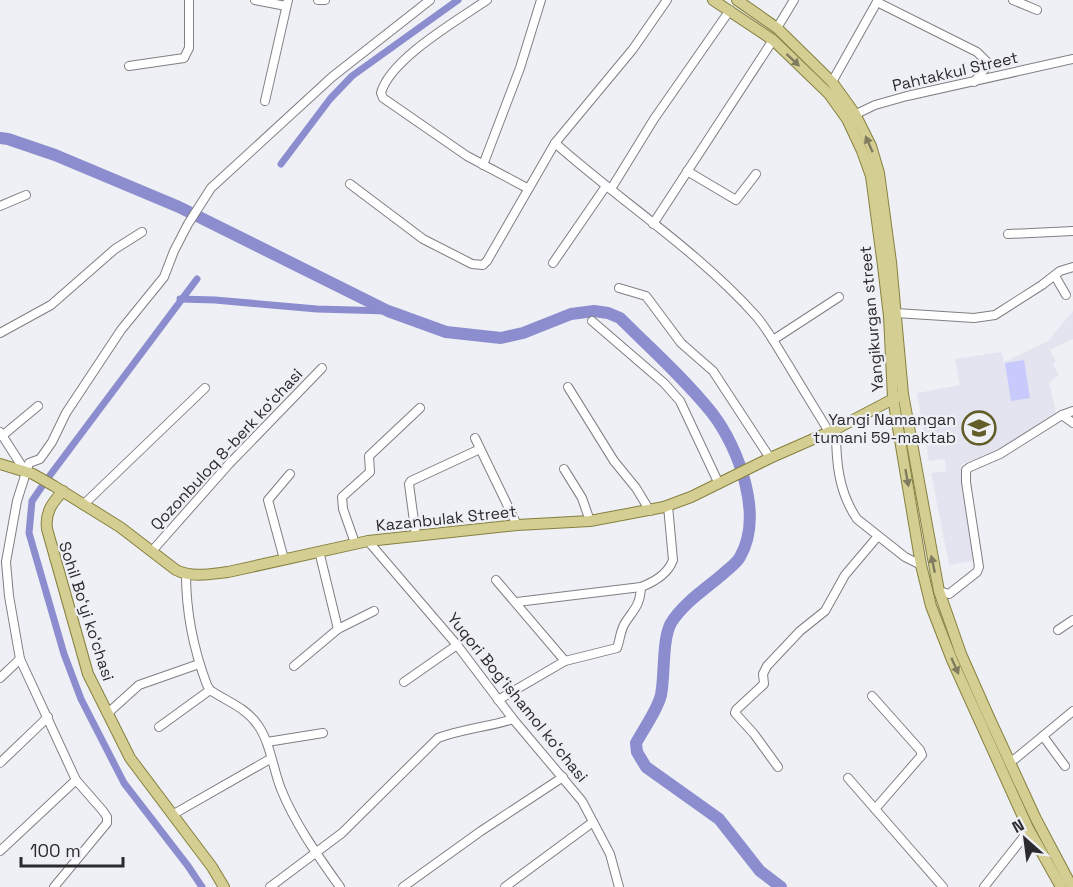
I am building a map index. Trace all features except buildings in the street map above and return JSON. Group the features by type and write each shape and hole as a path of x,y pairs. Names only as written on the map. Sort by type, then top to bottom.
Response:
{"main road":[{"name":"Yangikurgan street","path":"713,0 773,40 851,116 871,176 921,565 931,606 952,660 1028,828 1060,887"},
{"name":"Yangikurgan street","path":"737,0 777,28 832,82 871,146 879,172 897,313 898,396 939,591 962,654 1008,760 1072,887"},
{"name":"Kazanbulak Street","path":"186,574 228,572 368,541 517,525 590,521 650,511 668,506 719,484 833,430 898,396"},
{"path":"0,464 29,473 58,488 120,527 176,570 186,574"},
{"name":"Sohil Boʻyi koʻchasi","path":"58,488 47,512 48,536 88,674 130,758 212,867 224,887"}],"street":[{"path":"129,66 184,58 189,48 189,0"},
{"path":"255,0 287,3 265,101"},
{"path":"318,0 325,0"},
{"path":"54,887 107,823 103,811 76,780 20,659 4,586 3,565 17,501 29,473 29,463 40,459 46,451 66,412 122,330 164,277 174,251 211,188 332,77 430,0"},
{"path":"487,0 403,60 381,91 383,98 432,133 483,165 527,188"},
{"path":"483,165 520,68 541,0"},
{"path":"350,184 423,239 479,266 487,261 555,143 633,49 667,0"},
{"path":"777,28 794,0"},
{"path":"1013,0 1037,10"},
{"path":"832,82 877,1 977,51 989,64 974,82"},
{"path":"553,263 609,188 730,10"},
{"path":"653,224 773,40"},
{"name":"Pahtakkul Street","path":"851,116 874,105 907,96 1073,59"},
{"path":"555,143 700,263 755,315 833,430 836,460 844,496 857,519 904,557 921,565"},
{"path":"687,171 736,200 756,174"},
{"path":"0,206 26,195"},
{"path":"1008,234 1073,231"},
{"path":"0,333 51,305 115,249 142,232"},
{"path":"897,313 974,318 995,315 1060,271 1073,267"},
{"path":"1055,276 1066,295"},
{"path":"619,288 646,296 681,343 713,371 770,458"},
{"path":"773,340 839,297"},
{"path":"592,321 664,383 680,402 719,484"},
{"name":"Qozonbuloq 8-berk koʻchasi","path":"152,551 229,464 322,368"},
{"path":"568,387 650,511"},
{"path":"83,505 205,388"},
{"path":"29,473 1,434 38,406"},
{"path":"355,543 342,497 370,472 369,456 420,408"},
{"path":"939,591 949,594 977,572 980,567 966,470 1000,454 1062,415 1073,411"},
{"path":"1062,415 1073,423"},
{"path":"475,438 517,525"},
{"path":"416,536 411,481 480,449"},
{"path":"564,469 582,498 590,521"},
{"path":"284,559 268,500 290,474"},
{"path":"517,603 641,587 664,573 673,560 668,506"},
{"path":"778,767 754,734 737,717 736,710 764,684 763,674 767,666 800,631 825,610 845,575 878,536"},
{"name":"Yuqori Bogʻishamol koʻchasi","path":"368,541 457,645 513,719 582,801 610,854 616,885"},
{"path":"319,551 338,629"},
{"path":"186,574 186,600 193,645 210,690 244,711 258,725 267,742 270,759 291,810 316,854 340,887"},
{"path":"496,580 565,661"},
{"path":"498,700 565,661 617,648 625,624 636,610 641,587"},
{"path":"294,666 338,629 374,611"},
{"path":"1059,630 1073,620"},
{"path":"404,682 457,645"},
{"path":"0,678 20,659"},
{"path":"108,713 139,685 199,664"},
{"path":"159,727 210,690"},
{"path":"872,696 922,755 875,809"},
{"path":"1008,760 1015,759 1073,711"},
{"path":"0,762 48,717"},
{"path":"270,887 342,833 438,738 455,731 470,730 513,719"},
{"path":"267,742 323,733"},
{"path":"1043,736 1065,766"},
{"path":"172,815 270,759"},
{"path":"403,887 481,831 563,777"},
{"path":"848,778 943,887"},
{"path":"0,851 76,780"},
{"path":"505,887 593,822"},
{"path":"984,887 1028,828"}],"shaded area":[{"name":"Yangi Namangan tumani 59-maktab","path":"1073,311 1073,339 1050,350 1056,362 1053,364 1059,375 1049,382 1056,413 1013,444 962,464 977,560 949,565 931,473 946,471 945,459 929,461 917,393 960,385 955,359 1001,352 1004,362 1048,341"},
{"path":"1024,360 1030,398 1011,401 1005,363"}],"waterway":[{"path":"281,164 330,99 352,76 458,0"},
{"path":"0,138 55,155 179,207 388,311 446,332 501,338 523,333 571,314 594,311 620,318 702,400 722,428 739,463 745,483 750,522 747,540 737,562 689,602 671,623 666,638 661,695 636,743 637,752 646,767 719,819 760,871 781,887"},
{"path":"197,279 32,501 29,533 64,654 81,699 124,783 202,887"},
{"path":"180,299 317,309 388,311"}],"place":[{"name":"Yangi Namangan tumani 59-maktab","path":"979,428"}]}
